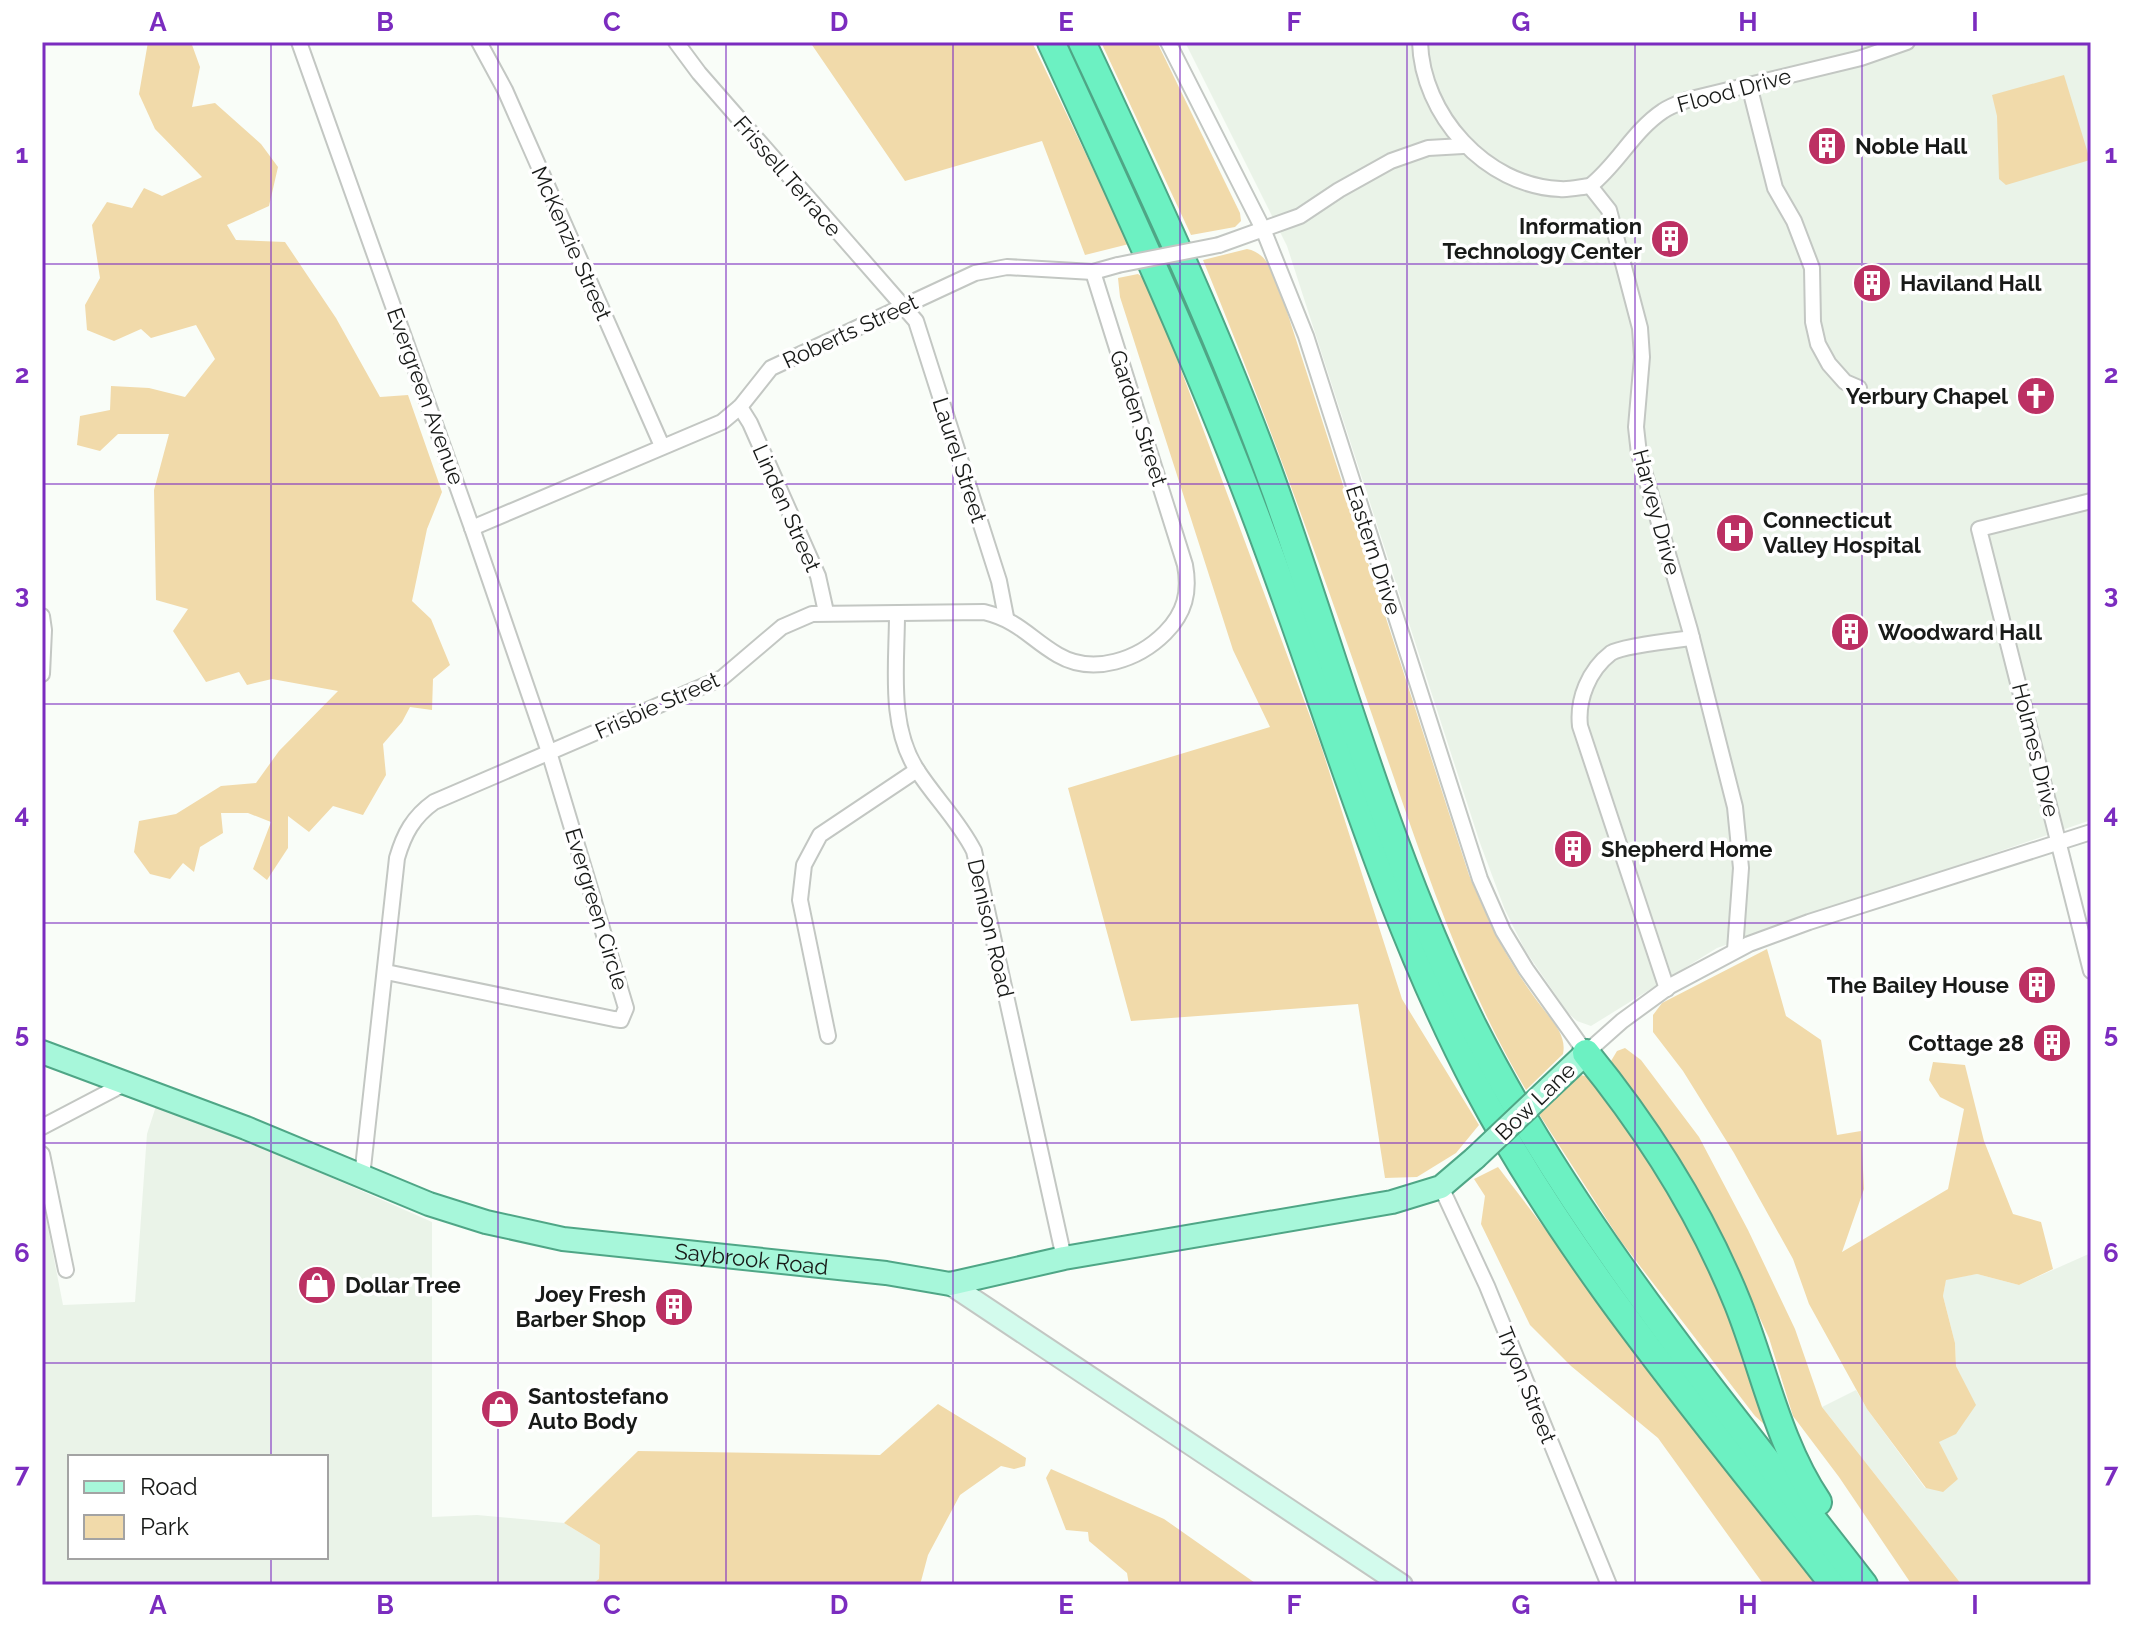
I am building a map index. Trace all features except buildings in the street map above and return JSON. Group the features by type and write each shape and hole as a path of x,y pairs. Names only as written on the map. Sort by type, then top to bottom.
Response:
{"highway":[{"path":"1051,42 1139,232 1227,440 1382,875 1450,1034 1505,1138 1565,1232 1635,1330 1834,1585"},
{"path":"1082,42 1177,247 1233,379 1288,527 1405,866 1473,1024 1526,1125 1587,1222 1663,1326 1864,1585"},
{"path":"1586,1053 1642,1127 1696,1216 1736,1300 1799,1471 1874,1585"}],"main road":[{"name":"Saybrook Road","path":"42,1052 246,1128 429,1204 486,1222 563,1239 886,1273 950,1284 1402,1585"},
{"name":"Bow Lane","path":"950,1284 1064,1258 1392,1202 1441,1187 1586,1053"}],"street":[{"name":"Evergreen Avenue","path":"299,42 549,752"},
{"name":"McKenzie Street","path":"479,42 505,90 662,446"},
{"name":"Frissell Terrace","path":"676,42 709,85 905,307"},
{"name":"Eastern Drive","path":"1168,42 1263,229 1306,336 1480,879 1503,931 1526,969 1586,1053"},
{"path":"1420,42 1428,88 1463,146 1498,169 1531,185 1560,190 1590,186"},
{"name":"Flood Drive","path":"1590,186 1606,174 1636,134 1663,110 1687,100 1861,58 1907,42"},
{"path":"1749,85 1775,188 1794,221 1812,268 1813,322 1818,344 1829,364 1845,382 1859,388"},
{"path":"1263,229 1300,216 1391,161 1428,148 1463,146"},
{"name":"Harvey Drive","path":"1590,186 1609,210 1640,328 1642,357 1636,427 1639,454 1692,638 1735,807 1741,868 1735,950"},
{"name":"Roberts Street","path":"472,528 722,422 740,407 771,368 975,273 992,268 1093,272 1219,245 1263,229"},
{"name":"Garden Street","path":"1093,272 1185,565"},
{"name":"Laurel Street","path":"905,307 916,321 999,581 1006,617"},
{"name":"Linden Street","path":"740,407 818,576 826,612"},
{"name":"Holmes Drive","path":"2091,501 1979,529 2091,971"},
{"name":"Frisbie Street","path":"362,1177 397,858 408,828 418,814 434,802 722,678 782,627 812,614 984,612 1006,617 1061,657 1104,664 1123,660 1145,651 1178,619 1189,582 1185,565"},
{"name":"Denison Road","path":"897,614 897,707 904,744 917,770 974,851 1064,1258"},
{"path":"42,616 42,674"},
{"path":"1667,989 1580,726 1579,713 1581,697 1591,675 1613,652 1692,638"},
{"name":"Evergreen Circle","path":"386,972 621,1020 626,1008 623,993 549,752"},
{"path":"828,1036 800,900 804,865 820,835 917,770"},
{"name":"Bow Lane","path":"1586,1053 1622,1021 1667,989 1735,950 1809,922 2091,832"},
{"path":"42,1127 126,1083"},
{"path":"42,1154 66,1270"},
{"name":"Tryon Street","path":"1441,1187 1487,1286 1609,1585"}],"shaded area":[{"name":"Connecticut Valley Hospital","path":"1185,42 2091,42 2091,820 1717,948 1591,1026 1577,1021 1568,1013 1525,950 1505,910 1480,843 1287,246"},
{"path":"156,1106 212,1125 432,1222 432,1517 477,1515 564,1523 600,1545 599,1580 591,1585 42,1585 42,1219 46,1218 63,1305 135,1302 147,1134"},
{"path":"2091,1253 2091,1585 1962,1585 1822,1407 1856,1390 1925,1488 1958,1479 1938,1442 1975,1405 1956,1366 1955,1343 1943,1296 1946,1279 1977,1274 2019,1285"}],"green space":[{"path":"148,42 191,42 200,67 192,107 215,103 261,144 278,167 269,206 227,225 236,240 285,242 336,318 380,397 408,395 442,492 427,529 412,601 431,619 450,665 433,679 432,710 410,707 383,744 386,775 363,815 333,806 309,832 288,816 288,848 267,880 253,869 271,822 248,813 221,813 223,833 200,847 194,872 183,863 170,879 150,874 134,852 139,821 176,814 221,786 256,783 279,751 338,691 272,679 247,685 239,672 206,682 173,631 188,609 156,600 154,490 169,434 118,434 100,451 77,445 80,416 110,410 111,386 149,388 185,397 215,359 196,325 151,338 141,329 114,341 87,330 85,305 100,278 92,225 107,202 132,208 144,188 162,196 202,177 155,129 139,94"},
{"path":"810,42 1032,42 1129,244 1085,255 1042,141 905,181"},
{"path":"1101,42 1157,42 1240,213 1241,221 1235,227 1191,235"},
{"path":"2064,75 2090,160 2006,185 1999,179 1997,116 1992,95"},
{"path":"1247,249 1265,259 1280,290 1469,875 1509,958 1558,1028 1563,1041 1563,1054 1526,1090 1481,1004 1443,914 1294,494 1203,260"},
{"path":"1138,274 1148,281 1321,746 1402,999 1479,1125 1456,1153 1417,1177 1385,1178 1358,1004 1131,1021 1068,788 1270,727 1233,650 1120,297 1118,278"},
{"path":"1767,949 1786,1016 1821,1040 1837,1135 1861,1131 1864,1189 1842,1252 1948,1189 1964,1109 1940,1097 1929,1080 1933,1062 1965,1065 1984,1141 2013,1214 2041,1222 2053,1269 2019,1285 1977,1274 1946,1280 1943,1296 1955,1343 1956,1366 1976,1405 1956,1434 1939,1442 1958,1479 1943,1492 1926,1488 1867,1409 1809,1304 1793,1259 1734,1153 1683,1071 1653,1032 1653,1015 1662,1003"},
{"path":"1625,1048 1641,1060 1699,1137 1795,1329 1822,1407 1962,1585 1912,1585 1839,1477 1793,1416 1769,1338 1724,1239 1636,1095 1611,1061 1617,1051"},
{"path":"1581,1075 1593,1078 1632,1126 1722,1281 1771,1426 1755,1416 1620,1240 1539,1114"},
{"path":"1498,1167 1816,1585 1764,1585 1658,1438 1571,1366 1530,1325 1481,1224 1485,1196 1474,1179"},
{"path":"938,1404 1026,1458 1025,1466 1014,1469 1001,1466 960,1495 928,1555 920,1585 591,1585 599,1579 600,1545 564,1523 638,1451 880,1455"},
{"path":"1051,1469 1164,1519 1258,1585 1129,1585 1127,1573 1089,1541 1088,1532 1066,1530 1046,1478"}],"place":[{"name":"Noble Hall","path":"1827,146"},
{"name":"Information Technology Center","path":"1670,239"},
{"name":"Haviland Hall","path":"1872,283"},
{"name":"Yerbury Chapel","path":"2036,396"},
{"name":"Connecticut Valley Hospital","path":"1735,533"},
{"name":"Woodward Hall","path":"1850,632"},
{"name":"Shepherd Home","path":"1573,849"},
{"name":"The Bailey House","path":"2037,985"},
{"name":"Cottage 28","path":"2052,1043"},
{"name":"Dollar Tree","path":"317,1285"},
{"name":"Joey Fresh Barber Shop","path":"674,1307"},
{"name":"Santostefano Auto Body","path":"500,1409"}]}
